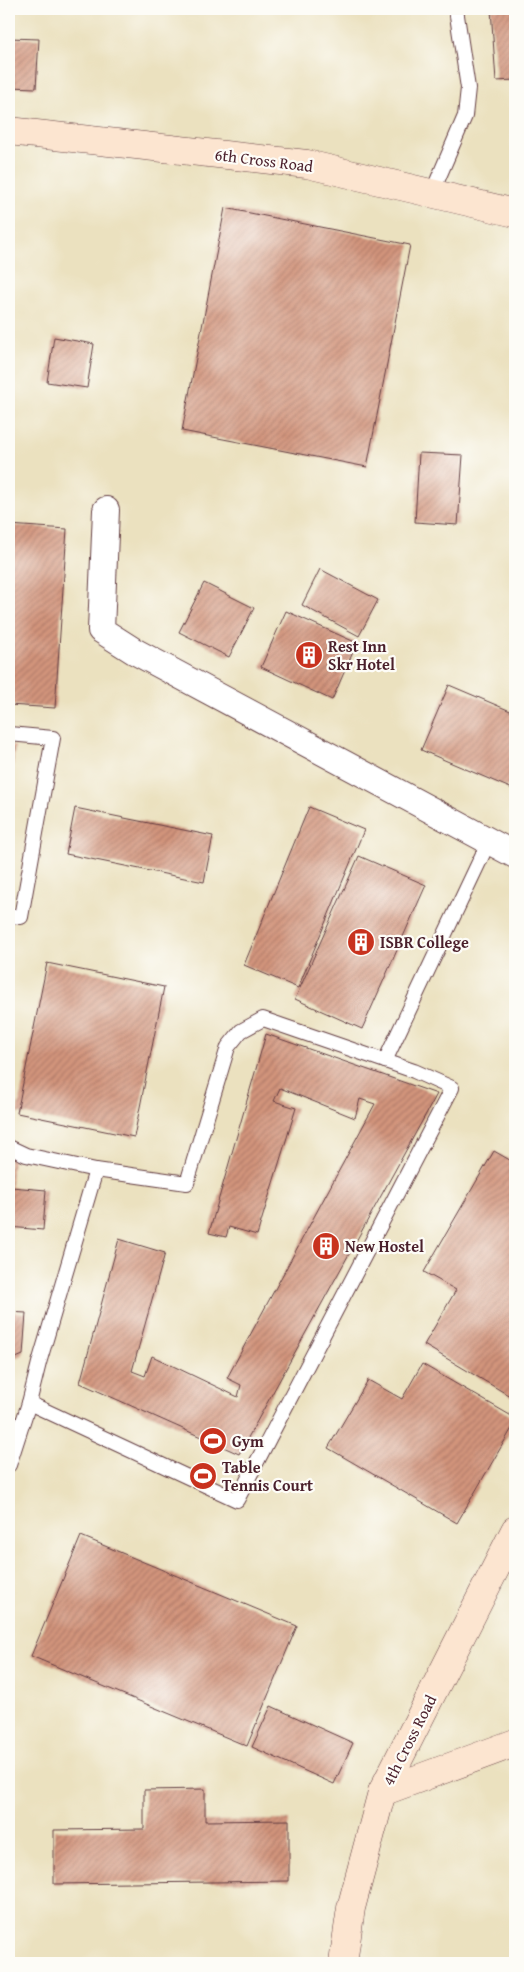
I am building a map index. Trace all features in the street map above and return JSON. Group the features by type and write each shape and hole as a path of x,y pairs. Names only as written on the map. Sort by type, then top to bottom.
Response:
{"street":[{"name":"6th Cross Road","path":"9,130 307,164 515,213"},
{"path":"106,510 101,630 134,650 515,855"},
{"name":"4th Cross Road","path":"343,1963 352,1908 382,1792 515,1530"},
{"path":"382,1792 515,1743"}],"lane":[{"path":"432,193 465,116 468,88 456,9"},
{"path":"9,734 53,738 21,917 9,916"},
{"path":"385,1061 489,841"},
{"path":"9,1147 26,1155 96,1170 188,1183 228,1047 241,1031 263,1019 414,1071 452,1088 237,1500 29,1403"},
{"path":"9,1465 29,1403 96,1170"}],"building":[{"path":"491,9 515,9 515,80 496,81"},
{"path":"9,38 39,39 36,88 9,87"},
{"path":"225,208 410,245 367,467 182,431"},
{"path":"54,337 94,344 87,388 47,382"},
{"path":"419,453 463,455 458,525 415,522"},
{"path":"9,525 67,529 55,708 9,705"},
{"path":"320,569 378,600 359,636 302,605"},
{"path":"204,583 254,608 229,657 179,632"},
{"name":"Rest Inn Skr Hotel","path":"286,611 357,643 332,700 261,667"},
{"path":"449,685 515,713 515,790 421,750"},
{"path":"9,746 15,746 10,802 9,802"},
{"path":"309,807 364,830 298,988 244,965"},
{"path":"75,808 213,836 204,882 66,854"},
{"name":"ISBR College","path":"359,856 426,885 362,1029 295,999"},
{"path":"47,963 164,987 134,1137 17,1113"},
{"name":"New Hostel","path":"266,1034 437,1094 239,1454 80,1383 119,1239 165,1253 132,1371 145,1376 152,1356 238,1397 241,1385 227,1378 375,1104 360,1099 355,1118 280,1088 274,1101 296,1108 257,1235 229,1227 226,1237 209,1233"},
{"path":"494,1151 515,1163 515,1399 424,1345 456,1290 424,1272"},
{"path":"9,1154 13,1155 11,1187 46,1190 43,1230 9,1227"},
{"path":"9,1312 26,1313 23,1355 11,1360 10,1374 9,1374"},
{"path":"422,1364 515,1418 515,1423 457,1523 328,1448 368,1380 402,1399"},
{"path":"81,1536 297,1626 247,1746 31,1656"},
{"path":"271,1706 353,1743 334,1784 252,1747"},
{"path":"205,1789 205,1821 289,1820 289,1881 54,1884 54,1830 144,1829 144,1790"}],"place":[{"name":"Rest Inn Skr Hotel","path":"309,655"},
{"name":"ISBR College","path":"361,942"},
{"name":"New Hostel","path":"326,1246"},
{"name":"Gym","path":"213,1441"},
{"name":"Table Tennis Court","path":"203,1476"}]}
